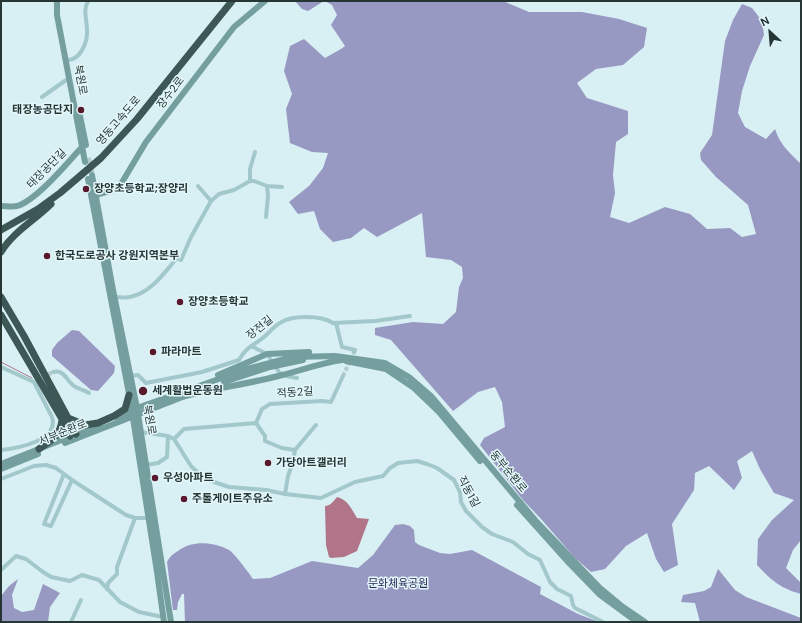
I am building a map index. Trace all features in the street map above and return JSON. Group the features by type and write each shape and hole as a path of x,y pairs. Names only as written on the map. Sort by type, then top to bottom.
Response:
{"highway":[{"name":"영동고속도로","path":"99,157 137,112 225,1"},
{"name":"영동고속도로","path":"1,230 38,209 60,193 99,157 137,119 232,1"},
{"name":"영동고속도로","path":"1,226 51,197 77,177"},
{"path":"1,252 11,239 42,213 60,193"},
{"path":"1,297 24,336 74,437"},
{"path":"1,315 65,419 85,425 115,419 125,409 131,394"},
{"path":"39,449 58,435 65,419"}],"street":[{"name":"북원로","path":"57,1 57,14 71,77 86,160"},
{"name":"북원로","path":"60,1 60,13 71,77"},
{"path":"69,60 74,60 83,48 86,40 87,32 84,7 88,1"},
{"name":"장수2로","path":"93,196 113,190 121,184 146,142 234,27 265,1"},
{"path":"42,97 71,77"},
{"name":"태장공단길","path":"1,206 16,206 29,200 84,147"},
{"path":"250,181 250,169 255,152"},
{"name":"북원로","path":"90,177 139,430 152,517 171,622"},
{"path":"114,298 130,297 151,288 177,258 181,260 191,237 211,201 219,194 234,190 250,181 267,186 282,187"},
{"path":"198,186 211,201"},
{"path":"266,217 268,196 267,186"},
{"name":"북원로","path":"106,264 131,376 131,394"},
{"name":"장전길","path":"131,376 138,375 146,383 202,372 239,360 244,351 263,338 280,323 290,318 323,318 333,323 375,321 410,316"},
{"path":"336,322 342,347 355,350 354,352"},
{"path":"251,346 267,354 281,376"},
{"path":"172,398 267,354 318,351 343,358"},
{"path":"135,412 247,369 293,357 325,355 343,358"},
{"path":"172,398 281,376 343,358"},
{"name":"동부순환로","path":"343,358 386,369 414,388 439,412 529,520 598,594 637,622"},
{"name":"동부순환로","path":"343,358 385,364 409,377 431,396 535,520 600,588 623,607 645,622"},
{"path":"1,367 34,382 52,417 53,427 46,436 20,447 1,450"},
{"path":"53,372 56,371 61,373 72,384 89,393"},
{"path":"281,376 297,378"},
{"name":"적동2길","path":"256,423 262,409 270,404 322,401 331,402 343,376"},
{"path":"131,394 149,407"},
{"path":"139,430 142,418 149,407"},
{"name":"서부순환로","path":"1,469 115,419 135,412"},
{"path":"115,419 128,423 139,430 168,436 174,439 184,429 256,423 265,436 265,441 282,448 295,450"},
{"name":"서부순환로","path":"2,463 74,437 100,423"},
{"path":"285,494 295,450 316,426"},
{"path":"144,465 158,463 167,457 168,436"},
{"name":"직동1길","path":"174,439 191,466 200,475 229,487 266,490 285,494 321,498 355,482 383,476 390,468 398,464 417,461 437,468 454,480 460,492 461,502 466,511 482,527 492,534 513,542 528,554 540,560 550,582 557,589 571,596 575,608 603,622"},
{"path":"1,479 34,466 46,465 56,468 72,480 126,514 135,518 152,517"},
{"path":"64,474 44,524 51,526 72,480"},
{"name":"북원로","path":"152,517 164,619"},
{"path":"107,589 108,583 117,574 117,567 135,518"},
{"path":"1,570 16,556 26,559 42,572 52,577 70,580 82,575 99,580 120,602 139,612 164,619"},
{"path":"71,622 81,600"}],"green space":[{"path":"295,1 324,1 308,11 302,9"},
{"path":"325,1 503,1 529,12 582,12 619,19 647,28 644,47 623,65 596,69 577,83 587,98 628,111 628,134 616,142 613,175 615,193 610,217 629,223 665,207 690,214 707,229 730,228 742,237 756,234 748,205 716,177 701,160 700,153 712,135 725,41 733,20 742,4 752,8 762,21 764,35 750,66 742,91 738,113 745,127 766,139 775,129 783,144 801,164 801,540 793,550 786,568 800,582 801,594 776,583 757,565 758,539 772,520 794,500 774,493 760,469 752,451 737,461 742,478 734,490 709,466 695,473 694,490 672,524 678,565 664,572 656,559 647,533 626,546 605,569 591,572 574,557 523,500 480,445 484,438 505,427 502,402 495,387 478,392 453,411 391,340 375,335 375,328 413,322 443,324 456,312 459,287 463,278 462,267 451,260 426,257 422,213 377,237 364,228 351,238 333,242 320,229 314,211 298,214 289,202 309,186 323,168 328,153 312,152 290,143 286,109 292,94 284,71 290,46 304,39 325,58 345,46 331,25 337,15 332,5"},
{"path":"72,330 79,331 115,366 114,373 98,391 91,390 52,356 52,350 57,343"},
{"name":"문화체육공원","path":"403,524 410,526 414,530 415,542 419,545 440,553 450,554 472,550 541,587 540,594 578,614 599,622 185,622 184,594 182,594 178,602 177,610 173,610 167,562 173,554 184,547 203,543 223,547 234,555 253,579 270,578 312,561 358,568 373,555 395,525"},
{"path":"718,569 735,590 746,597 801,618 801,622 700,622 695,603 681,602 683,595 704,591 711,587"},
{"path":"18,579 12,595 14,608 22,612 34,610 43,584 60,593 50,607 48,622 1,622 1,596 9,586"}],"shaded area":[{"path":"337,497 347,502 357,518 369,519 357,551 344,557 331,558 329,557 326,545 325,506 333,502"}],"waterway":[{"path":"1,362 32,378"}],"tunnel":[{"path":"88,158 92,175"},
{"path":"343,376 354,352"},
{"path":"37,380 53,372"}],"place":[{"name":"태장농공단지","path":"81,110"},
{"name":"장양초등학교;장양리","path":"86,189"},
{"name":"한국도로공사 강원지역본부","path":"47,256"},
{"name":"장양초등학교","path":"180,302"},
{"name":"파라마트","path":"153,352"},
{"name":"세계활법운동원","path":"143,391"},
{"name":"가당아트갤러리","path":"268,463"},
{"name":"우성아파트","path":"155,478"},
{"name":"주톨게이트주유소","path":"184,499"}]}
